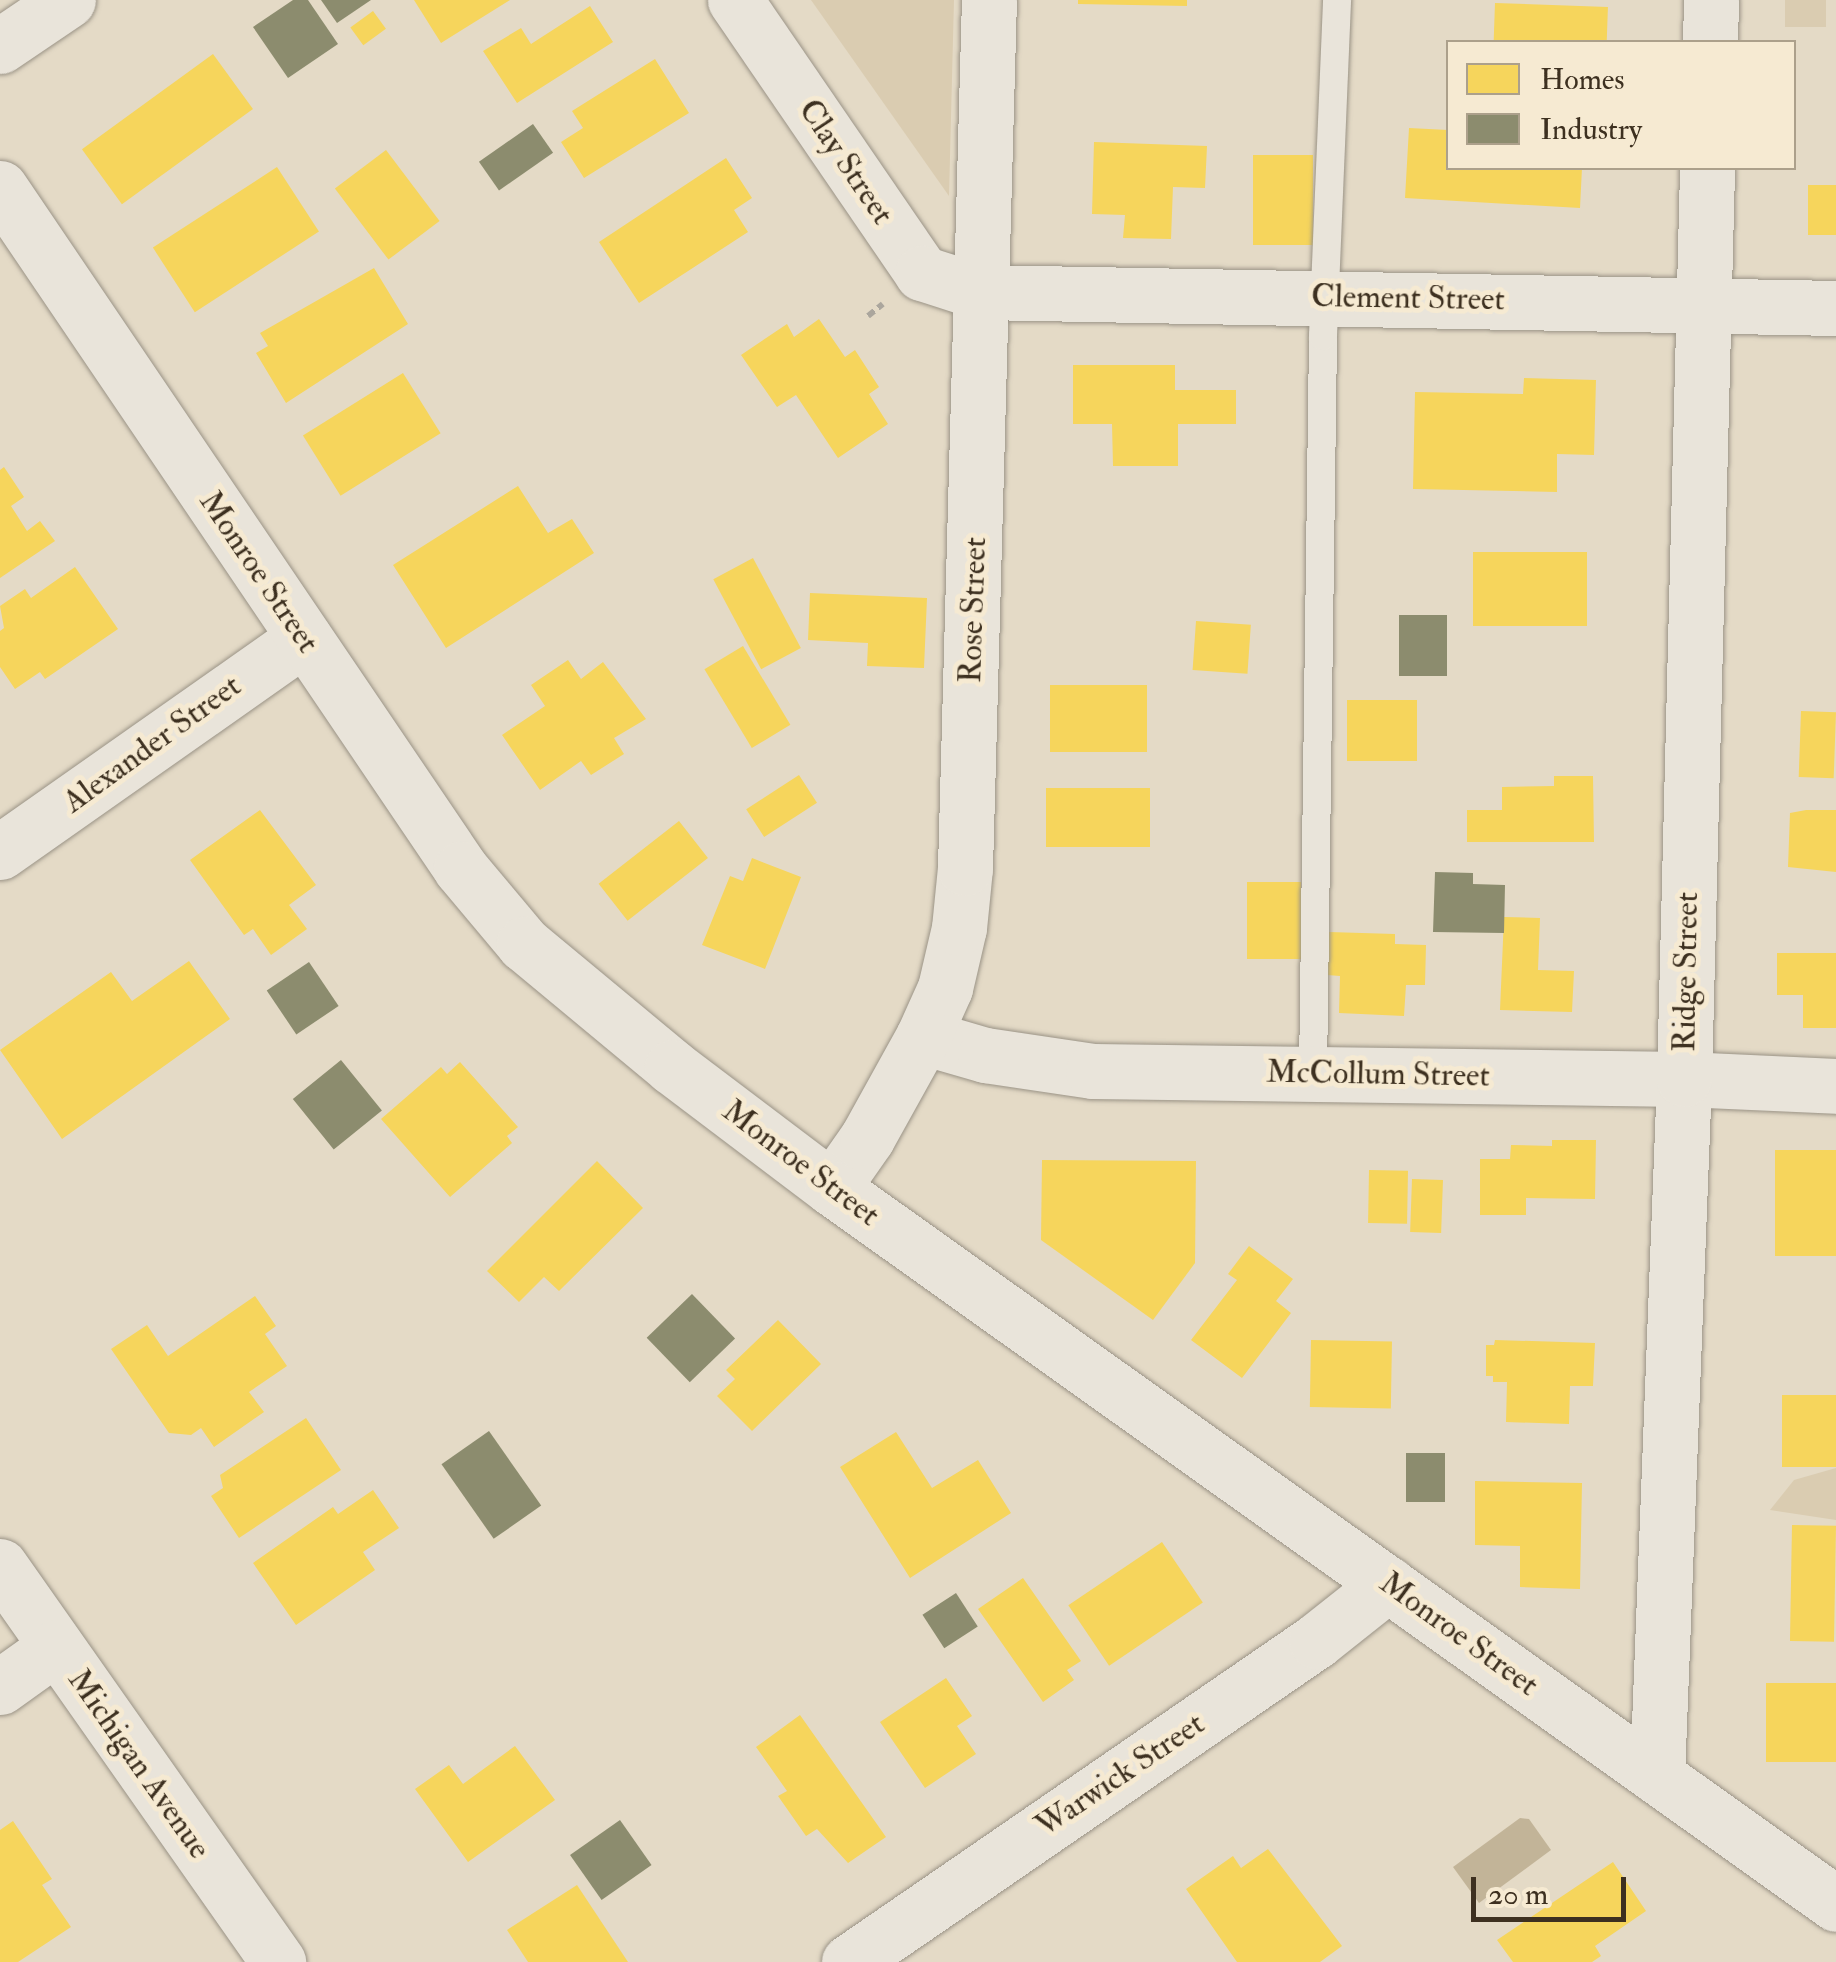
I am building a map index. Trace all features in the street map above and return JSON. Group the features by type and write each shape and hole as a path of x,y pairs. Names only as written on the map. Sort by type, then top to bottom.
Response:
{"street":[{"path":"0,46 68,0"},
{"name":"Clay Street","path":"735,0 922,273 981,292"},
{"name":"Rose Street","path":"832,1188 866,1138 923,1036 945,988 959,928 965,868 990,0"},
{"path":"1710,40 1711,0"},
{"name":"Ridge Street","path":"1657,1776 1684,1079 1707,170"},
{"name":"Monroe Street","path":"0,188 461,869 524,944 672,1067 832,1188 1836,1904"},
{"name":"Clement Street","path":"981,292 1836,308"},
{"name":"Alexander Street","path":"0,852 304,638"},
{"name":"McCollum Street","path":"923,1036 985,1055 1093,1071 1684,1079 1836,1086"},
{"name":"Michigan Avenue","path":"0,1566 278,1962"},
{"name":"Warwick Street","path":"849,1962 1316,1641 1388,1584"},
{"path":"0,1687 56,1647"}],"lane":[{"path":"1313,1073 1325,296 1336,0"}],"shaded area":[{"path":"811,0 954,0 949,196"},
{"path":"1785,0 1826,0 1826,27 1785,27"},
{"path":"1836,1468 1836,1520 1770,1510 1794,1480"},
{"path":"1520,1818 1529,1819 1551,1850 1479,1903 1453,1867"}],"building: Homes":[{"path":"414,0 510,0 441,43"},
{"path":"1078,0 1187,0 1187,6 1078,4"},
{"path":"1495,3 1608,7 1607,40 1494,40"},
{"path":"590,6 613,42 517,103 483,51 521,28 531,44"},
{"path":"373,11 386,29 363,45 350,27"},
{"path":"213,54 253,109 122,204 82,149"},
{"path":"655,59 689,113 584,178 561,142 583,128 572,111"},
{"path":"1409,128 1446,130 1446,170 1582,170 1580,208 1405,198"},
{"path":"1094,142 1207,146 1205,188 1173,187 1171,239 1123,238 1125,215 1092,214"},
{"path":"386,150 440,221 388,260 335,189"},
{"path":"1253,155 1313,155 1313,245 1253,245"},
{"path":"726,158 752,198 734,210 748,232 639,303 599,242"},
{"path":"277,167 319,232 195,312 153,248"},
{"path":"1808,185 1836,185 1836,235 1808,235"},
{"path":"374,268 408,324 286,403 256,353 268,346 260,333"},
{"path":"819,319 845,357 855,350 879,387 869,394 888,424 838,458 796,395 777,407 741,355 787,324 794,337"},
{"path":"1073,365 1175,365 1175,390 1236,390 1236,424 1178,424 1178,466 1113,466 1112,424 1073,424"},
{"path":"403,373 441,433 341,496 303,436"},
{"path":"1524,378 1596,380 1594,455 1557,454 1557,492 1413,489 1415,392 1523,394"},
{"path":"4,467 24,497 11,506 27,531 40,521 55,541 0,578 0,470"},
{"path":"518,486 548,533 572,519 594,553 446,648 393,565"},
{"path":"1473,552 1587,552 1587,626 1473,626"},
{"path":"753,558 801,648 761,669 713,579"},
{"path":"75,567 118,629 45,679 40,672 15,689 0,667 0,631 4,628 0,606 25,589 31,598"},
{"path":"810,593 927,598 924,668 867,666 868,643 808,640"},
{"path":"1196,621 1251,625 1247,674 1193,670"},
{"path":"743,646 790,725 752,748 704,669"},
{"path":"568,660 581,679 603,662 646,719 614,738 624,754 591,775 581,761 540,790 502,735 545,706 531,685"},
{"path":"1050,685 1147,685 1147,752 1050,752"},
{"path":"1347,700 1417,700 1417,761 1347,761"},
{"path":"1801,711 1836,712 1834,778 1799,777"},
{"path":"799,775 817,803 764,837 746,809"},
{"path":"1554,776 1593,776 1594,842 1467,842 1467,810 1502,810 1502,787 1554,786"},
{"path":"1046,788 1150,788 1150,847 1046,847"},
{"path":"260,810 316,885 289,905 307,929 271,955 253,929 244,935 190,860"},
{"path":"1836,810 1836,872 1788,867 1790,813"},
{"path":"679,821 708,858 628,921 599,884"},
{"path":"752,858 801,877 765,969 702,945 730,876 743,881"},
{"path":"1247,882 1301,882 1301,959 1247,959"},
{"path":"1504,917 1540,918 1538,970 1574,971 1572,1012 1500,1010"},
{"path":"1329,932 1395,934 1395,944 1426,945 1425,985 1406,985 1404,1016 1339,1013 1340,976 1327,975"},
{"path":"1777,953 1836,953 1836,1028 1803,1028 1803,995 1777,995"},
{"path":"189,961 230,1019 62,1139 0,1050 111,972 132,1001"},
{"path":"460,1062 518,1127 507,1136 512,1143 450,1197 381,1119 441,1067 447,1074"},
{"path":"1552,1140 1596,1140 1595,1199 1526,1198 1526,1215 1480,1215 1480,1159 1510,1159 1511,1145 1552,1146"},
{"path":"1775,1150 1836,1150 1836,1256 1775,1256"},
{"path":"1042,1160 1196,1161 1195,1263 1153,1320 1041,1240"},
{"path":"597,1161 643,1208 559,1291 544,1277 519,1302 487,1271"},
{"path":"1369,1170 1408,1171 1407,1224 1368,1223"},
{"path":"1412,1179 1443,1180 1441,1233 1410,1232"},
{"path":"1249,1246 1293,1279 1276,1301 1291,1313 1242,1378 1191,1340 1237,1280 1228,1274"},
{"path":"255,1296 276,1326 265,1334 287,1366 249,1392 264,1412 214,1447 201,1428 191,1435 169,1433 111,1349 147,1325 168,1356"},
{"path":"778,1320 821,1364 752,1431 717,1396 735,1379 726,1370"},
{"path":"1311,1340 1392,1341 1391,1408 1310,1407"},
{"path":"1495,1340 1595,1343 1593,1386 1570,1386 1569,1424 1506,1422 1507,1382 1493,1382 1493,1376 1486,1376 1486,1345 1494,1345"},
{"path":"1782,1395 1836,1395 1836,1467 1782,1467"},
{"path":"306,1418 341,1470 239,1538 211,1496 223,1488 220,1475"},
{"path":"896,1432 932,1488 978,1460 1011,1513 910,1578 840,1467"},
{"path":"1475,1481 1582,1483 1580,1589 1520,1587 1520,1546 1475,1545"},
{"path":"373,1490 399,1528 363,1552 375,1570 296,1625 253,1563 333,1507 338,1514"},
{"path":"1792,1525 1836,1526 1834,1642 1790,1641"},
{"path":"1162,1542 1203,1603 1109,1666 1068,1605"},
{"path":"1023,1578 1081,1661 1067,1670 1074,1680 1043,1702 978,1609"},
{"path":"946,1678 972,1716 957,1726 976,1754 925,1788 880,1722"},
{"path":"1766,1683 1836,1683 1836,1762 1766,1762"},
{"path":"800,1715 886,1837 848,1863 817,1829 806,1836 778,1796 787,1791 756,1747"},
{"path":"515,1746 555,1800 468,1862 415,1789 449,1765 463,1784"},
{"path":"13,1821 52,1879 42,1885 71,1927 18,1962 0,1962 0,1830"},
{"path":"1268,1849 1342,1946 1320,1962 1237,1962 1186,1889 1233,1856 1241,1868"},
{"path":"1613,1862 1646,1911 1595,1946 1601,1956 1592,1962 1513,1962 1497,1940"},
{"path":"577,1885 628,1962 528,1962 507,1930"}],"building: Industry":[{"path":"293,0 308,0 338,44 288,78 253,27"},
{"path":"321,0 371,0 337,23"},
{"path":"533,124 553,153 499,191 479,162"},
{"path":"1399,615 1447,615 1447,676 1399,676"},
{"path":"1435,872 1473,873 1473,884 1505,885 1504,933 1433,932"},
{"path":"309,962 339,1006 296,1034 267,991"},
{"path":"341,1060 382,1111 334,1150 293,1099"},
{"path":"692,1294 735,1339 690,1382 647,1338"},
{"path":"489,1431 541,1506 494,1539 441,1464"},
{"path":"1406,1453 1445,1453 1445,1502 1406,1502"},
{"path":"956,1593 978,1627 944,1648 922,1615"},
{"path":"620,1820 652,1865 602,1900 570,1855"}]}
